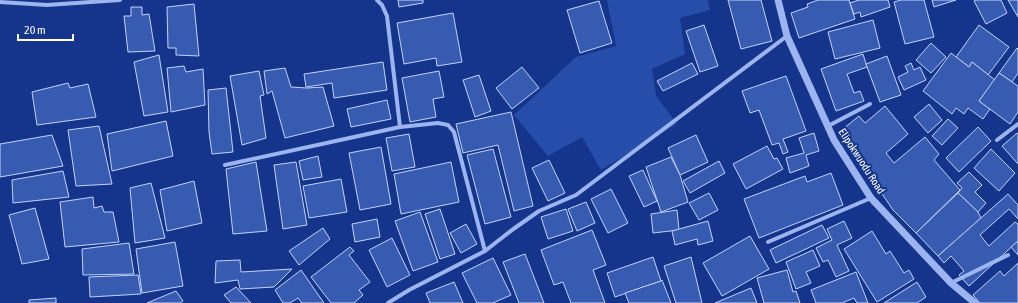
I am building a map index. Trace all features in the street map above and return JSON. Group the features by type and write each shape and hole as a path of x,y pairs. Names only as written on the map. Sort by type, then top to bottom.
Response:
{"street":[{"path":"0,2 47,5 120,0"},
{"path":"376,0 382,5 387,16 400,127"},
{"name":"Elipokwuodu Road","path":"778,0 787,36 834,140 871,198 951,283 974,303"},
{"path":"388,303 409,290 485,252 512,230 540,211 576,195 787,36"},
{"path":"828,126 870,104"},
{"path":"225,165 400,127 438,123 448,125 454,132 485,252"},
{"path":"997,140 1018,124"},
{"path":"768,242 871,198"},
{"path":"951,283 1008,255"}],"shaded area":[{"path":"607,0 708,0 710,10 680,18 685,54 652,69 656,96 677,124 601,170 582,137 548,156 514,115 576,57 616,46"}],"building":[{"path":"398,0 423,0 423,3 399,7"},
{"path":"728,0 761,0 772,41 741,49"},
{"path":"818,0 849,0 855,19 799,38 791,13 808,7 807,4"},
{"path":"859,0 888,0 890,7 861,17 860,12 854,14 850,3"},
{"path":"901,0 924,0 934,37 905,44 894,2"},
{"path":"932,0 956,0 934,7"},
{"path":"1001,0 1007,13 986,24 974,1"},
{"path":"1008,0 1018,0 1018,17"},
{"path":"599,1 612,43 580,53 567,10"},
{"path":"194,4 199,56 176,55 176,48 168,48 167,7"},
{"path":"131,7 142,7 142,15 149,14 155,51 128,52 124,16 131,16"},
{"path":"453,13 462,62 437,66 436,58 404,64 397,23"},
{"path":"873,20 880,48 835,59 828,32"},
{"path":"704,25 718,66 700,72 686,31"},
{"path":"979,25 1009,47 988,75 972,62 969,67 956,57"},
{"path":"931,43 946,57 931,73 916,60"},
{"path":"1017,48 1018,73 1012,82 999,73"},
{"path":"951,53 969,67 972,62 995,80 979,101 990,109 983,119 968,108 964,114 956,108 952,114 923,91"},
{"path":"863,54 867,67 847,74 854,93 860,91 864,101 836,111 821,69"},
{"path":"159,55 168,112 144,116 134,62"},
{"path":"887,56 901,95 880,102 866,64"},
{"path":"383,62 387,90 334,98 332,83 306,87 304,74"},
{"path":"692,63 698,74 663,91 657,81"},
{"path":"911,63 914,70 920,67 926,80 904,90 898,77 908,72 905,66"},
{"path":"184,66 186,72 203,69 205,105 171,112 167,68"},
{"path":"522,67 539,88 512,109 496,88"},
{"path":"285,68 291,87 323,87 334,126 285,138 272,91 267,94 264,71"},
{"path":"259,71 264,95 260,96 266,138 242,145 230,76"},
{"path":"439,71 444,97 433,99 436,117 410,122 402,78"},
{"path":"999,73 1018,86 1018,112 1010,124 979,101"},
{"path":"479,75 491,111 475,117 463,80"},
{"path":"786,76 806,131 783,139 788,152 783,154 779,143 772,145 759,110 750,113 742,91"},
{"path":"68,83 70,88 88,84 96,117 37,125 32,92"},
{"path":"226,88 233,152 212,154 209,132 208,90"},
{"path":"387,100 391,119 351,127 347,109"},
{"path":"929,104 942,120 928,133 914,117"},
{"path":"885,106 908,134 886,153 894,163 925,137 939,154 934,160 960,190 916,233 893,210 868,173 843,129 859,116 865,123"},
{"path":"511,112 533,206 514,211 498,145 463,153 456,124"},
{"path":"948,119 958,128 942,145 932,136"},
{"path":"166,121 173,156 112,171 107,134"},
{"path":"99,126 112,184 76,186 68,130"},
{"path":"978,127 991,141 959,172 946,158"},
{"path":"814,133 819,151 806,155 809,166 790,173 786,158 804,153 799,138"},
{"path":"1017,133 1018,134 1018,164 1002,146"},
{"path":"409,134 415,167 392,171 386,138"},
{"path":"52,135 63,166 0,177 0,144"},
{"path":"696,135 708,162 680,175 668,148"},
{"path":"767,146 774,159 777,158 783,169 746,189 733,164"},
{"path":"381,147 391,204 360,210 349,153"},
{"path":"493,149 511,217 485,224 467,155"},
{"path":"991,149 1015,173 999,191 974,168"},
{"path":"318,156 322,177 303,180 299,161"},
{"path":"671,157 680,175 688,202 661,212 646,167"},
{"path":"549,160 565,193 548,201 532,168"},
{"path":"719,161 725,173 690,193 683,181"},
{"path":"256,162 267,231 233,234 226,169"},
{"path":"296,162 307,225 283,229 274,165"},
{"path":"451,162 459,202 401,214 394,174"},
{"path":"643,170 657,201 644,207 629,176"},
{"path":"63,171 69,197 13,203 12,180"},
{"path":"969,172 982,185 975,192 986,203 978,212 958,193 962,188 957,183"},
{"path":"831,173 843,205 759,238 744,199 805,176 807,182"},
{"path":"341,179 347,212 309,218 303,186"},
{"path":"194,181 202,223 167,231 160,190"},
{"path":"151,183 165,238 135,243 130,188"},
{"path":"611,189 628,223 608,233 591,199"},
{"path":"709,193 718,210 699,220 689,203"},
{"path":"958,193 978,212 981,218 938,256 916,233"},
{"path":"1008,194 1018,205 1018,219 1009,209 980,235 989,246 1015,222 1018,224 1018,241 969,286 959,275 964,271 951,256 944,263 938,256"},
{"path":"93,197 94,208 102,206 104,212 113,212 119,242 65,247 60,202"},
{"path":"586,202 595,223 577,231 568,209"},
{"path":"35,208 49,259 22,264 9,215"},
{"path":"440,209 455,254 440,259 425,214"},
{"path":"566,209 573,231 548,239 541,217"},
{"path":"677,210 679,230 653,233 651,214"},
{"path":"420,212 438,262 413,271 395,221"},
{"path":"377,219 380,237 355,242 352,224"},
{"path":"708,221 713,241 698,245 697,239 675,245 672,231"},
{"path":"844,221 852,238 837,245 849,271 836,277 828,260 823,262 816,248 832,240 827,229"},
{"path":"466,224 477,244 461,253 450,233"},
{"path":"822,225 829,238 776,263 770,250"},
{"path":"323,228 330,239 299,265 289,251"},
{"path":"592,230 606,265 593,270 605,303 571,303 563,282 554,285 541,250"},
{"path":"872,231 886,254 890,251 904,273 909,270 914,279 877,302 844,249"},
{"path":"750,236 769,269 722,296 703,263"},
{"path":"392,238 410,275 387,287 369,250"},
{"path":"1018,241 1018,255 1011,247"},
{"path":"175,242 183,286 142,293 136,249"},
{"path":"129,243 134,274 83,275 82,249"},
{"path":"350,247 354,251 349,255 370,282 359,290 363,295 354,303 331,303 311,277"},
{"path":"813,250 820,266 806,272 811,283 796,289 786,262"},
{"path":"525,254 544,303 519,303 503,262"},
{"path":"653,257 661,281 615,297 607,273"},
{"path":"691,257 702,303 676,303 664,266"},
{"path":"493,258 511,295 493,303 477,303 462,273"},
{"path":"240,260 241,272 292,269 274,287 240,289 238,280 215,283 216,261"},
{"path":"1018,263 1018,303 980,303 973,295 1000,271 1004,276"},
{"path":"301,270 324,303 302,303 298,298 290,303 283,303 275,290"},
{"path":"787,270 793,292 796,291 800,303 764,303 757,278"},
{"path":"856,272 868,303 857,303 854,298 842,303 816,303 811,290"},
{"path":"138,275 141,294 90,297 89,277"},
{"path":"662,280 671,303 629,303 625,293"},
{"path":"454,282 463,303 430,303 426,293"},
{"path":"917,282 926,297 917,303 884,303"},
{"path":"236,287 251,303 231,303 224,295"},
{"path":"751,288 757,303 715,303"},
{"path":"176,291 183,301 180,303 147,303"},
{"path":"56,298 56,303 29,303 29,300"}]}
